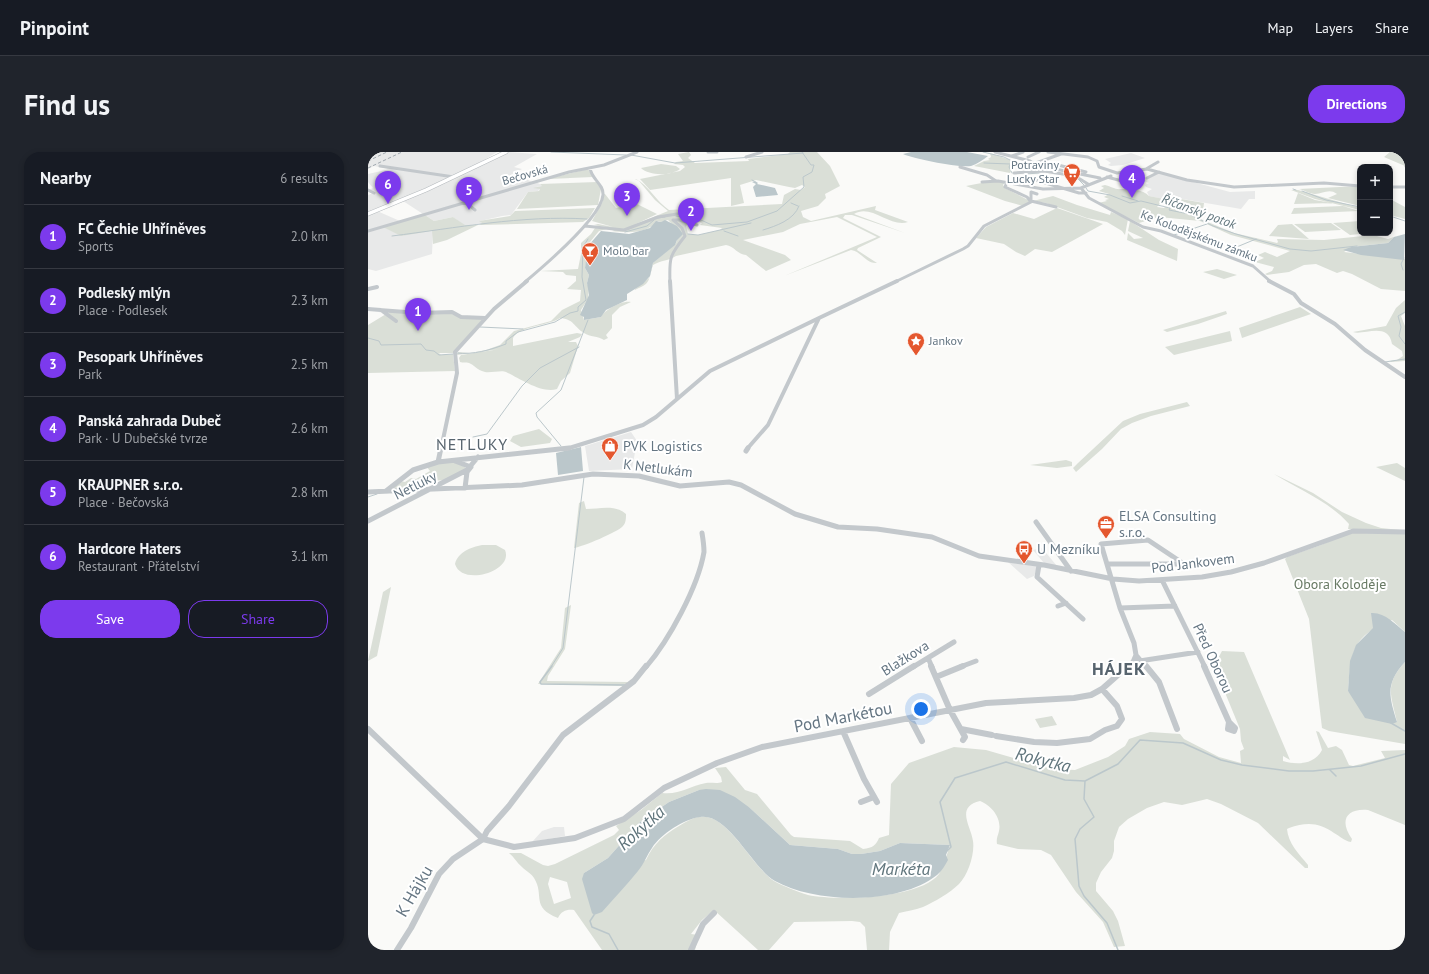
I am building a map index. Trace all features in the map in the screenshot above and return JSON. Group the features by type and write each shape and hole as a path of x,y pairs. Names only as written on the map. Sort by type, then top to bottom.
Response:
{"main road":[{"path":"368,214 454,177 506,152"}],"street":[{"name":"Bečovská","path":"368,231 573,171 604,165 637,152"},
{"path":"708,152 717,152 721,157"},
{"path":"743,154 747,157 762,152"},
{"path":"996,152 1035,164 1042,167 1044,171"},
{"path":"1012,156 1023,152"},
{"path":"1028,158 1039,152"},
{"path":"1048,152 1073,154 1093,159"},
{"path":"1073,154 1082,152"},
{"path":"1085,152 1097,162 1100,170 1099,179"},
{"path":"1035,164 1064,153"},
{"path":"1100,170 1119,173 1146,169 1158,162"},
{"path":"1080,174 1086,172 1054,164 1045,167 1069,171 1080,174 1099,179"},
{"path":"1141,166 1152,165"},
{"path":"380,166 454,177"},
{"path":"960,167 1032,190 1037,194"},
{"path":"368,309 419,313 452,312 461,317 485,318 585,226 592,217 602,197 601,184 591,173 590,168"},
{"path":"1146,169 1158,173"},
{"path":"1139,171 1145,170 1187,180 1236,187 1270,184 1324,183 1357,186"},
{"path":"1014,173 1044,171 1075,176 1088,184"},
{"name":"Ke Kolodějskému zámku","path":"1049,173 1075,179 1088,198 1106,209 1126,217 1143,227 1161,231 1253,266 1271,282 1294,294 1301,303 1334,324 1368,352 1405,377"},
{"path":"1147,178 1158,173"},
{"path":"1032,190 1051,188 1070,189 1081,187 1099,179 1109,177 1137,185"},
{"path":"1032,179 1070,189 1079,193 1086,193"},
{"path":"1039,180 1043,179"},
{"path":"982,182 998,180"},
{"path":"1007,182 1005,184 1006,187 1031,201 1056,207"},
{"path":"1393,187 1405,187"},
{"path":"368,190 374,192 368,195"},
{"path":"1031,201 1032,190"},
{"name":"Netluky","path":"388,490 413,470 438,462 532,451 556,451 650,422 710,371 963,249 968,246 984,226 1026,206 1031,201"},
{"path":"465,202 475,210"},
{"path":"585,226 624,230 658,217 677,214"},
{"path":"677,399 675,389 669,262 672,253 685,236 682,228 673,220 679,219 690,224 697,225"},
{"path":"368,289 377,287"},
{"path":"379,310 396,321"},
{"path":"385,313 391,310"},
{"name":"Netluky","path":"438,462 450,412 457,373 455,353 485,318"},
{"path":"746,451 768,425 819,318"},
{"name":"Netluky","path":"465,488 466,476 470,467 478,457"},
{"name":"Netluky","path":"453,460 470,467"},
{"name":"Netluky","path":"368,521 432,489 470,467"},
{"name":"K Netlukám","path":"368,492 522,485 593,474 639,476 680,486 728,482 741,485 795,514 832,525 843,528 877,529 935,538 958,549 979,556"},
{"path":"1036,522 1071,571"},
{"name":"Pod Jankovem","path":"979,556 1039,565 1112,579 1162,580 1202,577 1244,568 1283,557 1347,532 1405,532"},
{"path":"368,729 476,830 483,839 487,831 509,806 563,736 574,725 634,681 656,656 682,611 700,567 704,550 702,533"},
{"path":"1107,564 1160,565 1179,564 1181,562 1148,540 1101,544 1120,608 1134,643 1136,655 1159,682 1177,729"},
{"path":"1039,565 1037,577 1083,619"},
{"name":"Před Oborou","path":"1162,580 1198,652 1228,722"},
{"path":"1058,606 1066,603"},
{"path":"1120,608 1175,606"},
{"name":"Blažkova","path":"869,694 954,642"},
{"path":"1133,662 1142,662 1198,652"},
{"name":"Pod Markétou","path":"483,839 514,846 536,845 575,838 624,819 664,788 717,763 762,747 995,702 1083,697 1102,689 1133,662 1136,655"},
{"path":"928,658 950,710 965,737 963,740"},
{"path":"936,677 976,661"},
{"path":"961,729 1046,743 1093,738 1105,730 1118,726 1122,719 1117,706 1102,689"},
{"path":"910,718 922,742"},
{"path":"843,731 864,779 875,799 861,802"},
{"name":"K Hájku","path":"397,950 411,928 439,874 453,859 483,839"},
{"path":"691,950 703,924 714,913"}],"shaded area":[{"path":"368,152 497,152 476,165 439,183 368,213 368,195 376,192 369,190 373,188 368,182 368,174 390,169 374,166 368,169"},
{"path":"508,152 537,154 514,167 522,169 509,176 524,178 532,182 423,214 403,201"},
{"path":"1131,153 1145,158 1123,165 1111,166 1108,165 1111,163 1105,159"},
{"path":"1160,173 1230,192 1255,191 1255,199 1249,199 1241,209 1165,196 1167,198 1163,199 1149,196 1147,192 1152,189 1146,187 1145,185 1149,183 1141,180"},
{"path":"536,182 543,186 536,187 540,189 538,191 528,192 511,215 480,221 482,223 465,226 453,217 434,221 425,215"},
{"path":"377,211 400,221 368,231 368,215"},
{"path":"383,227 417,233 433,231 432,254 376,271 368,269 368,232"},
{"path":"631,432 637,441 632,469 589,471 585,446"},
{"path":"1042,548 1057,566 1044,563 1033,550"},
{"path":"1008,562 1036,566 1037,569 1034,576 1027,579"},
{"path":"554,827 564,827 565,836 532,842 542,831"}],"green space":[{"path":"689,152 691,155 688,158 695,163 749,161 748,159 788,154 790,152 817,152 830,166 840,186 825,194 826,198 818,206 801,211 803,217 811,221 876,206 875,210 908,222 894,222 867,211 860,211 854,214 905,233 852,215 845,215 843,218 881,237 858,248 857,250 877,263 870,262 855,251 851,250 784,276 877,237 837,217 800,224 783,232 743,240 785,255 791,260 766,271 746,255 741,254 726,245 676,256 656,263 653,265 649,278 653,263 676,243 677,240 671,223 668,220 661,222 658,221 648,228 636,232 612,231 617,229 594,225 598,224 613,227 592,221 603,201 603,194 605,194 616,208 637,204 657,214 634,225 668,211 655,200 640,182 645,185 660,203 669,210 782,204 784,195 795,189 801,190 805,187 802,185 795,188 756,180 740,185 744,203 731,206 731,178 650,190 640,179 680,171 685,167 683,165 674,164 676,162 683,161 678,154","holes":["691,218 702,223 700,225 722,228 720,230 698,235 688,234 686,226 688,224 683,220"]},
{"path":"1390,152 1405,152 1405,166 1384,157"},
{"path":"990,153 1016,162 1010,173 974,166 990,160 988,159 991,157"},
{"path":"661,164 676,166 680,169 666,174 654,174 641,168"},
{"path":"588,169 593,177 547,179"},
{"path":"992,181 1005,182 1003,185 1005,188 1030,201 1023,206 1005,201 966,186"},
{"path":"597,182 601,189 598,205 517,209 528,192 539,191 540,189 533,188 542,186 540,184"},
{"path":"1105,185 1117,189 1132,189 1140,191 1149,196 1164,199 1157,207 1164,208 1167,205 1234,233 1277,243 1277,239 1324,240 1377,236 1388,239 1405,233 1394,237 1388,243 1351,247 1344,252 1405,259 1405,291 1381,289 1352,274 1343,271 1337,273 1316,264 1304,265 1289,272 1267,275 1265,274 1272,271 1274,267 1255,262 1264,258 1258,255 1265,252 1277,257 1290,251 1231,235 1200,221 1159,217 1139,223 1098,203 1109,199 1104,197 1109,194 1099,191 1104,188 1101,186"},
{"path":"1357,186 1357,205 1328,198 1337,194 1331,191 1315,194 1299,189"},
{"path":"1291,190 1298,190 1357,207 1357,209 1315,199"},
{"path":"1298,193 1315,200 1332,203 1294,204"},
{"path":"1053,196 1110,215 1111,212 1128,219 1125,235 1122,231 1107,222 1087,218 1046,203 1033,201"},
{"path":"1181,199 1204,203 1203,211 1175,201"},
{"path":"1393,201 1405,207 1405,219 1393,216"},
{"path":"1343,206 1357,211 1291,214 1294,208"},
{"path":"595,208 589,218 583,222 479,224 482,223 479,221 510,216 515,211"},
{"path":"1057,208 1103,224 1052,252 1035,249 1025,256 1004,244 976,238 986,227 1013,213 1034,219"},
{"path":"425,215 434,221 453,217 465,225 478,225 447,240 433,244 432,231 401,236 383,227"},
{"path":"1130,221 1159,240 1178,249 1177,261 1127,240 1128,233 1134,239 1143,238 1128,231"},
{"path":"1357,221 1357,234 1350,235 1333,223"},
{"path":"1331,223 1341,230 1305,232 1294,224"},
{"path":"1292,224 1309,239 1269,236 1278,225"},
{"path":"595,228 607,229 599,231 590,242 585,268 589,275 587,283 589,288 588,299 581,310 584,320 601,317 606,311 614,306 631,302 620,307 612,315 612,328 606,335 608,338 604,340 586,334 568,320 560,318 555,321 521,331 513,338 513,346 577,333 582,334 580,337 568,342 576,342 578,346 570,373 561,381 557,389 545,389 506,372 485,372 469,363 460,362 459,358 461,355 500,349 457,355 458,352 470,353 486,350 500,345 514,331 551,321 562,310 580,301 581,290 567,289 576,281 576,276 566,275 563,272 540,271 578,269 581,254 581,243"},
{"path":"1217,269 1237,275 1224,279 1203,272"},
{"path":"649,278 643,286 634,290"},
{"path":"1405,300 1405,313 1401,316 1405,326 1405,361 1391,362 1390,361 1397,360 1403,356 1402,351 1392,344 1390,337 1386,333 1381,331 1353,332 1386,326 1396,308"},
{"path":"1300,307 1311,314 1242,338 1239,328"},
{"path":"391,311 452,314 483,319 454,353 439,353 441,355 453,354 455,371 368,373 368,325"},
{"path":"1226,311 1227,314 1198,324 1167,332 1163,330"},
{"path":"1230,331 1232,341 1174,355 1165,347"},
{"path":"1187,402 1190,406 1151,416 1121,429 1102,449 1076,472 1073,468 1123,421 1140,414"},
{"path":"539,429 552,439 550,443 521,447 510,441 513,436"},
{"path":"1066,460 1072,462 1072,466 1057,468 1030,465"},
{"path":"449,461 461,464 467,469 446,480 428,481 424,487 392,489 401,481 405,482 411,478 416,479 430,471 426,466"},
{"path":"1397,463 1405,468 1405,481 1376,467"},
{"path":"1274,474 1313,493 1342,512 1366,523 1381,528 1400,530 1348,529 1349,524 1333,509"},
{"path":"584,501 586,509 612,508 622,511 626,514 626,520 620,529 592,542 574,548 579,503"},
{"name":"Obora Koloděje","path":"1351,532 1405,534 1405,632 1392,620 1369,632 1361,639 1356,646 1353,655 1348,691 1397,722 1391,697 1391,690 1394,677 1405,662 1405,744 1329,731 1322,728 1309,619 1285,559"},
{"path":"482,545 496,545 505,550 506,558 502,564 495,570 486,574 467,574 460,571 455,564 459,556 469,549"},
{"path":"391,587 377,656 368,661 383,592"},
{"path":"571,605 565,649 548,676 547,681 628,682 624,686 538,684 561,648 565,608"},
{"path":"1222,651 1244,652 1290,760 1283,756 1283,761 1305,763 1319,755 1322,750 1316,731 1319,732 1328,748 1336,746 1342,750 1349,765 1353,766 1385,758 1381,751 1405,750 1405,825 1368,810 1360,810 1354,811 1347,817 1346,827 1352,839 1351,842 1344,840 1328,829 1318,825 1307,824 1289,828 1287,829 1289,839 1308,865 1308,868 1305,868 1258,823 1221,804 1207,799 1182,805 1164,802 1147,808 1128,819 1119,827 1114,841 1112,858 1101,872 1096,883 1096,891 1113,911 1118,921 1125,946 1114,947 1103,922 1076,892 1051,855 1041,850 1018,849 997,844 999,821 992,809 980,801 972,804 966,812 966,818 972,835 973,852 968,870 962,880 947,894 937,900 923,907 899,913 890,932 889,950 867,950 865,927 860,922 852,921 794,922 769,950 758,950 714,910 702,920 691,934 699,935 695,950 602,950 574,910 564,911 558,918 544,910 541,905 537,884 534,878 509,853 521,853 543,865 548,866 555,864 614,835 619,830 616,826 641,810 662,793 674,793 706,783 722,782 721,777 715,768 726,767 745,790 757,794 794,837 850,841 863,849 872,847 879,838 889,835 891,784 909,763 954,747 986,750 1052,769 1075,770 1108,757 1125,746 1129,739 1150,732 1180,734 1184,739 1219,757 1241,763 1240,751 1244,749 1241,741 1240,729 1214,666","holes":["699,790 750,808 790,845 838,849 852,854 880,851 900,843 950,845 939,874 929,882 915,889 857,898 821,897 804,894 774,881 758,866 725,827 716,820 707,817 700,817 686,822 664,836 652,849 646,860 584,873 608,858 640,822 669,802","550,877 567,882 571,898 554,904 548,884"]},
{"path":"1052,716 1057,725 1040,728 1035,719"}],"water":[{"path":"911,152 967,152 988,156 971,166 957,166 937,163 903,154"},
{"path":"755,181 758,183 757,184 775,188 778,195 756,197 753,187 756,184 752,182"},
{"path":"665,220 677,226 683,234 677,240 675,245 653,263 650,276 643,284 627,294 627,300 606,310 601,317 584,320 584,317 580,315 589,295 587,283 589,275 585,268 588,246 601,231 629,234 650,228 656,221 661,222"},
{"path":"1405,234 1404,260 1361,255 1343,250 1351,247 1388,243 1394,237"},
{"path":"581,447 583,471 558,475 556,453"},
{"path":"1371,613 1385,616 1405,632 1405,662 1394,677 1390,690 1392,705 1397,722 1392,724 1365,718 1348,691 1350,661 1356,645 1373,628"},
{"name":"Markéta","path":"699,790 720,790 735,797 750,808 790,845 838,849 852,854 861,854 880,851 900,843 950,845 946,855 948,860 937,875 921,885 902,892 858,898 812,894 792,889 775,881 766,874 730,832 720,823 710,818 700,817 680,824 661,838 652,848 640,868 629,881 602,912 594,915 592,913 582,879 584,873 608,858 640,822 669,802"}],"waterway":[{"path":"551,152 626,155"},
{"name":"Říčanský potok","path":"983,152 1004,157 1012,161 1009,167 1012,173"},
{"path":"631,155 675,163 803,153"},
{"name":"Říčanský potok","path":"676,216 701,220 712,225 747,222 777,211 804,187 803,177 812,172 814,165 811,165 803,153"},
{"path":"984,163 1010,164"},
{"name":"Říčanský potok","path":"1025,174 1040,173"},
{"name":"Říčanský potok","path":"1079,180 1084,185"},
{"name":"Říčanský potok","path":"1086,188 1088,191 1110,195 1130,203 1141,201 1170,208 1169,210 1189,214 1213,226 1255,239"},
{"path":"1302,191 1326,200 1357,206"},
{"path":"1122,196 1138,201"},
{"path":"791,203 798,206"},
{"path":"763,230 789,219 797,211 799,206"},
{"name":"Říčanský potok","path":"658,218 665,217"},
{"path":"1393,217 1405,221"},
{"path":"392,236 514,221 563,218 587,219"},
{"name":"Říčanský potok","path":"625,232 647,226 654,220"},
{"path":"688,234 698,235 751,223"},
{"path":"1174,235 1207,224"},
{"path":"724,231 738,236"},
{"name":"Říčanský potok","path":"456,353 476,353 506,344 506,341 518,332 555,322 570,313 578,311 578,307 586,300 582,277 583,247 588,239"},
{"path":"1227,251 1255,239"},
{"name":"Říčanský potok","path":"1255,239 1290,249 1311,251 1357,246"},
{"path":"1403,270 1401,264 1404,258"},
{"path":"1405,312 1398,316 1401,327 1399,336 1405,344"},
{"path":"577,348 588,320"},
{"path":"480,327 523,329"},
{"name":"Říčanský potok","path":"368,338 379,341 381,345 421,344 426,350 434,351 439,355 453,354"},
{"path":"473,437 487,434 522,386 540,368 577,348"},
{"path":"561,446 537,417 536,413 561,390 577,348"},
{"path":"1385,362 1405,359"},
{"path":"551,667 563,648 584,477"},
{"path":"368,497 377,494"},
{"path":"552,666 540,682 541,684 625,685"},
{"name":"Rokytka","path":"1391,723 1405,731"},
{"name":"Rokytka","path":"1085,781 1118,764 1140,740 1183,743 1221,760 1242,765 1289,771 1313,771 1361,766 1405,754"},
{"name":"Rokytka","path":"947,851 951,847 940,802 955,778 1006,762 1065,780 1085,781"},
{"name":"Rokytka","path":"1330,770 1336,776"},
{"path":"1085,781 1084,799 1094,817 1080,829 1075,839 1079,886 1084,896 1107,923 1118,950"},
{"name":"Rokytka","path":"594,915 590,921 592,927 609,934 618,950"}],"railway":[{"path":"368,161 387,152"},
{"path":"368,168 402,152"}],"place":[{"name":"Potraviny Lucky Star","path":"1072,187"},
{"name":"Panská zahrada Dubeč","path":"1132,198"},
{"name":"Hardcore Haters","path":"388,204"},
{"name":"KRAUPNER s.r.o.","path":"469,210"},
{"name":"Pesopark Uhříněves","path":"627,216"},
{"name":"Podleský mlýn","path":"691,231"},
{"name":"Molo bar","path":"590,266"},
{"name":"FC Čechie Uhříněves","path":"418,331"},
{"name":"Jankov","path":"916,356"},
{"name":"PVK Logistics","path":"610,461"},
{"name":"ELSA Consulting s.r.o.","path":"1106,539"},
{"name":"U Mezníku","path":"1024,564"}],"district":[{"name":"NETLUKY","path":"472,444"},
{"name":"HÁJEK","path":"1119,669"}]}
